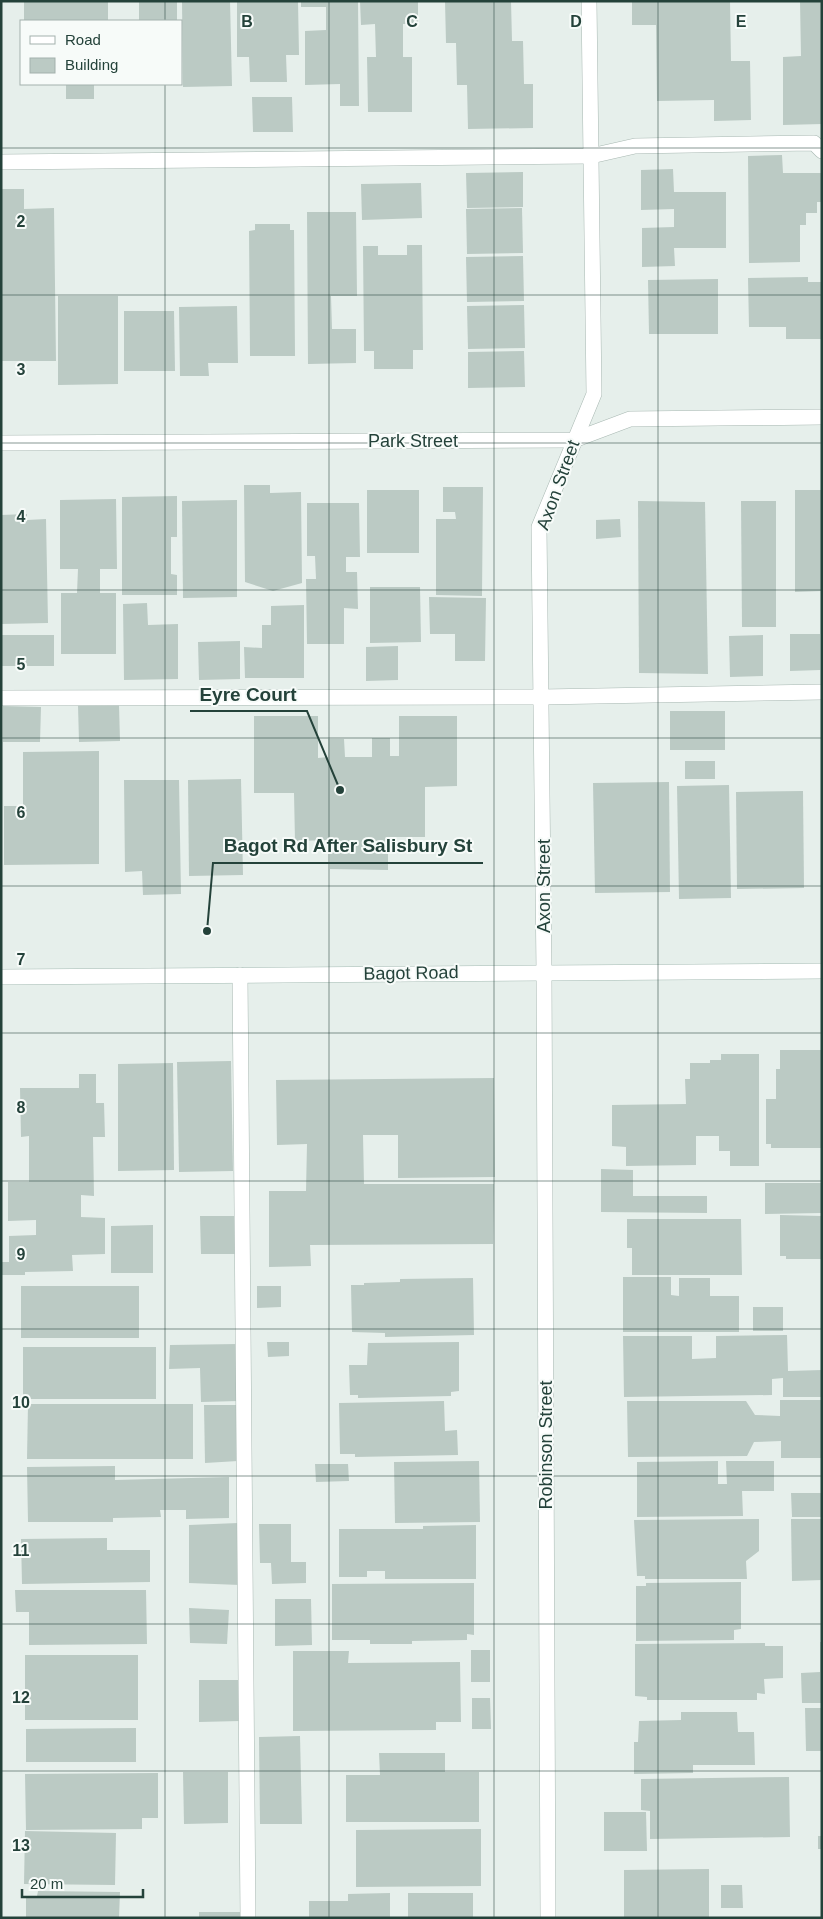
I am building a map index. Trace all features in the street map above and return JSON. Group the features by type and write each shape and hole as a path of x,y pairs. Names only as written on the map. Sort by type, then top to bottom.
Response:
{"street":[{"name":"Axon Street","path":"544,972 539,527 594,394 589,1"},
{"path":"1,162 591,156 635,146 814,144 822,151"},
{"name":"Park Street","path":"1,443 574,440 630,419 822,417"},
{"path":"1,698 542,697 822,692"},
{"name":"Bagot Road","path":"1,977 822,971"},
{"name":"Robinson Street","path":"544,972 548,1918"},
{"path":"240,975 248,1918"}],"building":[{"path":"24,1 108,1 108,20 24,20"},
{"path":"139,1 177,1 177,20 139,20"},
{"path":"182,1 230,1 232,86 183,87"},
{"path":"237,1 298,1 299,55 286,55 287,82 250,82 249,57 237,57"},
{"path":"301,1 358,1 359,106 340,106 340,84 305,85 305,31 326,30 326,7 301,7"},
{"path":"360,1 418,1 418,24 403,24 403,57 412,57 412,112 368,112 367,57 376,57 375,24 361,25"},
{"path":"445,1 511,1 512,41 523,41 524,84 533,84 533,128 468,129 467,85 457,85 456,43 446,43"},
{"path":"632,1 730,1 731,61 750,61 751,120 714,121 714,100 657,101 656,25 632,25"},
{"path":"800,1 822,1 822,124 783,125 783,57 801,56"},
{"path":"66,85 94,85 94,99 66,99"},
{"path":"252,97 292,97 293,132 253,132"},
{"path":"782,155 783,173 822,173 822,202 817,202 817,213 806,213 806,225 800,225 800,262 749,263 748,156"},
{"path":"673,169 674,192 726,192 726,248 674,248 675,266 642,267 642,228 674,227 674,209 641,210 641,170"},
{"path":"523,172 523,207 467,208 466,173"},
{"path":"421,183 422,218 362,220 361,184"},
{"path":"2,189 24,189 24,209 54,208 56,361 1,361"},
{"path":"522,208 523,253 467,254 466,209"},
{"path":"307,212 356,212 357,296 331,296 332,329 356,329 356,363 308,364"},
{"path":"255,224 290,224 290,230 294,230 295,356 250,356 249,231 255,230"},
{"path":"407,245 422,245 423,350 413,350 413,369 374,369 374,351 364,351 363,246 378,246 378,255 407,255"},
{"path":"523,256 524,301 467,302 466,257"},
{"path":"808,277 808,282 822,282 822,339 786,339 786,327 749,327 748,278"},
{"path":"718,279 718,334 649,334 648,280"},
{"path":"58,296 118,296 118,384 58,385"},
{"path":"524,305 525,348 468,349 467,306"},
{"path":"237,306 238,363 208,363 209,376 180,376 179,307"},
{"path":"124,311 174,311 175,371 124,371"},
{"path":"524,351 525,387 468,388 468,352"},
{"path":"244,485 270,485 270,493 301,492 302,583 273,591 245,582"},
{"path":"443,487 483,487 482,596 436,595 436,519 456,519 455,512 443,512"},
{"path":"367,490 419,490 419,553 367,553"},
{"path":"795,490 822,490 822,591 795,592"},
{"path":"177,496 177,537 171,537 171,574 177,575 177,595 122,595 122,497"},
{"path":"116,499 117,569 100,569 100,593 116,593 116,654 61,654 61,593 77,593 78,569 60,569 60,500"},
{"path":"237,500 237,597 183,598 182,501"},
{"path":"638,501 705,502 708,674 639,673"},
{"path":"741,501 776,501 776,627 742,627"},
{"path":"307,503 359,503 360,557 346,557 346,572 357,572 358,609 344,608 344,644 307,644 306,579 316,579 315,556 307,556"},
{"path":"27,514 27,520 46,519 48,623 1,624 1,515"},
{"path":"620,519 621,537 596,539 596,520"},
{"path":"370,587 420,587 421,642 370,643"},
{"path":"429,597 486,598 485,661 455,661 455,634 430,634"},
{"path":"147,603 148,625 178,624 178,679 124,680 123,604"},
{"path":"304,605 304,678 245,678 244,647 262,648 262,625 271,625 271,606"},
{"path":"790,634 820,634 820,670 790,671"},
{"path":"1,635 54,635 54,666 1,666"},
{"path":"763,635 763,676 730,677 729,636"},
{"path":"240,641 240,679 199,680 198,642"},
{"path":"398,646 398,680 366,681 366,647"},
{"path":"78,705 119,705 120,741 79,742"},
{"path":"3,706 41,707 40,742 3,742"},
{"path":"670,711 725,711 725,750 670,750"},
{"path":"254,716 318,716 318,758 328,757 328,739 344,739 345,757 372,757 372,738 390,738 390,756 399,756 399,716 457,716 457,786 425,787 425,837 388,837 388,870 330,869 330,840 295,841 294,793 254,793"},
{"path":"99,751 99,864 4,865 4,806 23,806 23,752"},
{"path":"685,761 715,761 715,779 685,779"},
{"path":"241,779 243,875 189,876 188,780"},
{"path":"124,780 179,780 181,894 143,895 142,871 125,872"},
{"path":"669,782 670,892 595,893 593,783"},
{"path":"729,785 731,898 679,899 677,786"},
{"path":"803,791 804,888 737,889 736,792"},
{"path":"780,1050 822,1050 822,1148 771,1148 771,1144 766,1144 766,1099 776,1099 776,1069 780,1069"},
{"path":"721,1054 759,1054 759,1166 730,1166 730,1151 719,1151 719,1136 696,1136 696,1165 626,1166 626,1147 612,1146 612,1105 686,1104 685,1079 690,1079 690,1063 710,1063 710,1060 721,1060"},
{"path":"231,1061 233,1171 179,1172 177,1062"},
{"path":"173,1063 174,1170 118,1171 118,1064"},
{"path":"79,1074 96,1074 96,1103 104,1103 105,1137 93,1137 94,1196 81,1195 81,1217 105,1218 105,1254 72,1255 73,1271 25,1272 25,1275 1,1275 1,1262 9,1262 9,1236 36,1235 36,1220 8,1221 8,1182 29,1182 29,1136 21,1137 20,1088 79,1088"},
{"path":"494,1078 495,1177 398,1178 398,1135 363,1135 364,1184 494,1184 493,1244 310,1245 311,1266 269,1267 269,1191 306,1191 307,1144 277,1145 276,1080"},
{"path":"601,1169 633,1170 633,1196 707,1196 707,1213 601,1212"},
{"path":"765,1183 822,1183 822,1213 765,1214"},
{"path":"780,1215 822,1216 822,1259 786,1259 786,1256 780,1256"},
{"path":"200,1216 235,1216 236,1254 201,1254"},
{"path":"627,1219 741,1219 742,1275 632,1275 632,1248 627,1248"},
{"path":"153,1225 153,1273 111,1273 111,1226"},
{"path":"623,1277 671,1277 671,1295 679,1296 679,1278 710,1278 710,1296 739,1296 739,1332 623,1332"},
{"path":"473,1278 474,1335 385,1337 385,1333 352,1332 351,1285 400,1282 400,1279"},
{"path":"21,1286 139,1286 139,1338 21,1338"},
{"path":"257,1286 281,1286 281,1307 257,1308"},
{"path":"753,1307 783,1307 783,1331 753,1331"},
{"path":"787,1335 788,1371 822,1370 822,1397 783,1397 783,1378 772,1379 772,1395 624,1397 623,1336 692,1336 692,1359 716,1358 716,1336"},
{"path":"267,1342 289,1342 289,1356 268,1357"},
{"path":"459,1342 459,1391 451,1392 451,1396 358,1398 358,1395 350,1395 349,1365 367,1365 368,1343"},
{"path":"238,1344 239,1401 201,1402 200,1368 169,1369 170,1345"},
{"path":"23,1347 156,1347 156,1399 23,1399"},
{"path":"780,1400 822,1400 822,1458 781,1458 781,1441 754,1442 747,1456 628,1457 627,1401 746,1401 755,1415 780,1416"},
{"path":"444,1401 445,1431 457,1430 458,1455 355,1457 355,1454 340,1454 339,1403"},
{"path":"28,1404 193,1404 193,1459 27,1459"},
{"path":"204,1405 238,1405 238,1461 205,1463"},
{"path":"479,1461 480,1522 395,1523 394,1462"},
{"path":"718,1461 718,1484 727,1484 726,1461 774,1461 774,1491 742,1491 743,1516 637,1517 637,1462"},
{"path":"315,1464 348,1464 349,1481 316,1482"},
{"path":"115,1466 115,1480 229,1477 229,1518 186,1519 186,1510 160,1510 161,1517 113,1518 113,1522 28,1522 27,1467"},
{"path":"791,1493 822,1493 822,1517 792,1517"},
{"path":"759,1519 759,1551 746,1561 747,1579 645,1579 645,1576 637,1576 634,1520"},
{"path":"791,1519 822,1519 822,1580 792,1581"},
{"path":"238,1523 240,1585 189,1583 189,1525"},
{"path":"259,1524 291,1524 291,1562 306,1562 306,1583 272,1584 271,1563 260,1563"},
{"path":"476,1525 476,1579 385,1579 385,1571 367,1571 367,1577 339,1577 339,1529 423,1529 423,1526"},
{"path":"107,1538 107,1550 150,1550 150,1582 22,1584 21,1539"},
{"path":"741,1582 741,1629 734,1630 734,1640 636,1641 636,1586 646,1586 646,1583"},
{"path":"474,1583 474,1635 467,1634 467,1640 412,1641 412,1644 370,1644 370,1640 332,1640 332,1584"},
{"path":"15,1590 146,1590 147,1644 29,1645 29,1612 16,1612"},
{"path":"275,1599 311,1599 312,1645 275,1646"},
{"path":"189,1608 229,1610 227,1644 190,1643"},
{"path":"820,1642 822,1642 822,1703 802,1703 801,1673 820,1672"},
{"path":"765,1643 765,1646 783,1646 783,1678 764,1679 765,1694 757,1693 757,1700 647,1700 647,1697 635,1696 635,1644"},
{"path":"471,1650 490,1650 490,1682 471,1682"},
{"path":"293,1651 349,1651 348,1663 460,1662 461,1722 436,1722 436,1730 293,1731"},
{"path":"25,1655 138,1655 138,1720 25,1720"},
{"path":"199,1680 240,1680 240,1721 199,1722"},
{"path":"472,1698 490,1698 491,1729 472,1729"},
{"path":"805,1708 822,1708 822,1751 806,1751"},
{"path":"681,1712 737,1712 738,1732 754,1732 755,1765 693,1765 693,1773 634,1774 634,1742 638,1742 639,1721 681,1720"},
{"path":"136,1728 136,1762 26,1762 26,1729"},
{"path":"300,1736 302,1824 260,1824 259,1737"},
{"path":"379,1753 445,1753 445,1772 479,1772 479,1822 346,1822 346,1775 380,1775"},
{"path":"183,1772 228,1772 228,1823 184,1824"},
{"path":"158,1773 158,1818 142,1818 142,1829 26,1830 25,1774"},
{"path":"789,1777 790,1837 650,1839 650,1811 641,1810 641,1779"},
{"path":"604,1812 646,1812 647,1851 604,1851"},
{"path":"481,1829 481,1886 356,1887 356,1830"},
{"path":"25,1831 116,1833 115,1885 24,1884"},
{"path":"818,1836 822,1836 822,1849 818,1849"},
{"path":"709,1869 709,1918 624,1918 624,1870"},
{"path":"721,1885 742,1885 743,1908 721,1908"},
{"path":"38,1891 120,1892 119,1918 26,1918 26,1896 37,1896"},
{"path":"390,1893 390,1918 309,1918 309,1901 348,1901 348,1894"},
{"path":"408,1893 473,1893 473,1918 408,1918"},
{"path":"199,1912 240,1912 240,1918 199,1918"}],"place":[{"name":"Eyre Court","path":"340,790"},
{"name":"Bagot Rd After Salisbury St","path":"207,931"}]}
